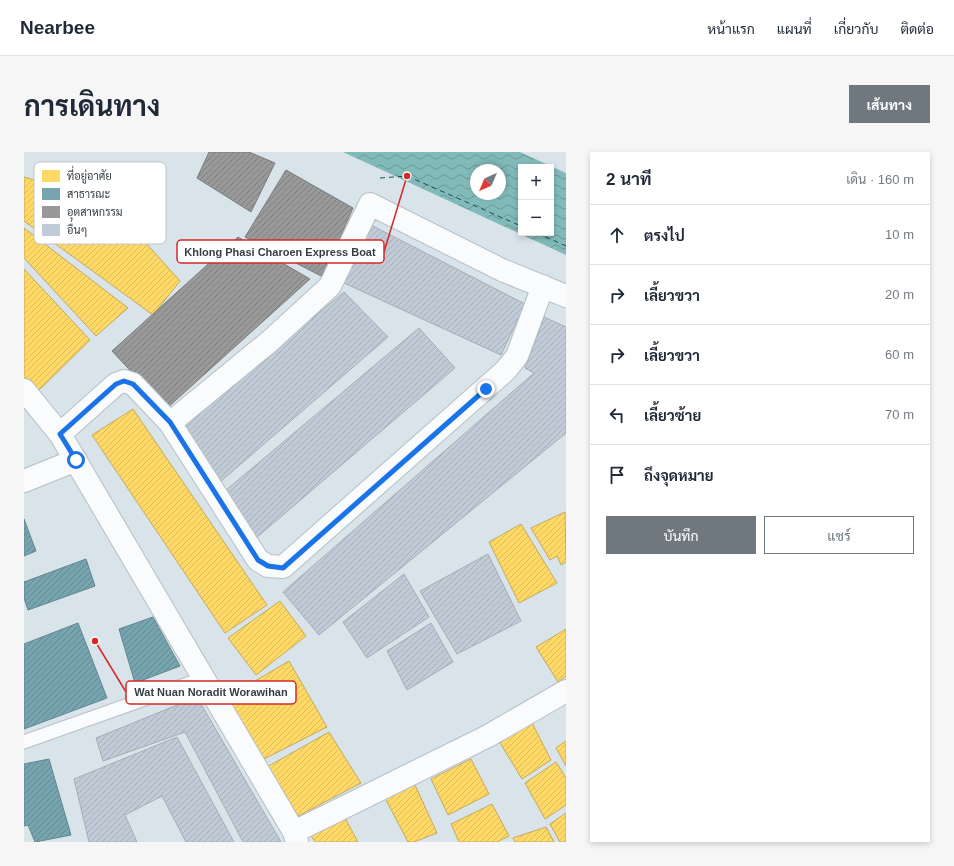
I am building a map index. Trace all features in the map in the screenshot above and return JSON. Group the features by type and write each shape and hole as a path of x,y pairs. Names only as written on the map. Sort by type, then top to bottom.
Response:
{"street":[{"path":"170,422 270,341 330,286 370,204 502,270 566,296"},
{"path":"60,434 116,384 124,381 133,384 170,422 258,560 268,566 283,568 506,370 517,356 543,286"},
{"path":"24,390 60,434 76,460 295,837 488,736 566,691"},
{"path":"24,480 76,460"}],"lane":[{"path":"24,742 204,678"}],"water":[{"path":"343,152 520,152 546,164 518,164 518,233"},
{"path":"554,168 566,173 566,255 525,236 554,236"}],"building: ที่อยู่อาศัย":[{"path":"24,177 34,180 34,228 24,221"},
{"path":"24,228 34,236 34,244 45,244 128,308 96,336 24,258"},
{"path":"56,244 147,244 180,281 153,315"},
{"path":"24,269 90,340 37,392 24,378"},
{"path":"133,409 267,605 225,633 92,435"},
{"path":"565,512 566,562 561,565 557,556 550,560 531,528"},
{"path":"521,524 557,583 519,603 489,542"},
{"path":"280,601 306,636 256,675 228,638"},
{"path":"566,629 566,676 558,682 536,647"},
{"path":"289,661 327,727 264,759 226,698"},
{"path":"531,721 551,760 522,779 499,741"},
{"path":"329,732 361,783 298,816 267,767"},
{"path":"566,741 566,766 556,748"},
{"path":"471,759 489,794 448,815 431,779"},
{"path":"556,762 566,778 566,805 545,819 525,783"},
{"path":"415,785 437,833 414,842 408,842 385,798"},
{"path":"492,804 509,836 497,842 459,842 451,824"},
{"path":"566,813 566,842 560,842 550,824"},
{"path":"344,816 358,842 315,842 310,834"},
{"path":"546,827 554,842 515,842 513,838"}],"building: สาธารณะ":[{"path":"24,519 36,551 24,556"},
{"path":"86,559 95,586 28,610 24,598 24,582"},
{"path":"153,617 180,666 135,683 119,629"},
{"path":"78,623 107,698 24,729 24,644"},
{"path":"49,759 71,835 35,842 28,825 24,826 24,764"}],"building: อุตสาหกรรม":[{"path":"209,152 249,152 275,163 251,212 197,178"},
{"path":"286,170 353,208 323,277 245,237"},
{"path":"238,237 310,279 166,409 112,351"}],"building: อื่นๆ":[{"path":"371,225 525,304 501,355 344,283"},
{"path":"344,292 388,337 220,482 183,426"},
{"path":"544,317 566,327 566,433 319,635 283,592 534,373 525,368"},
{"path":"419,328 455,368 256,538 225,491"},
{"path":"488,554 521,621 457,654 420,591"},
{"path":"404,574 429,617 367,658 343,622"},
{"path":"431,623 453,662 407,690 387,651"},
{"path":"197,697 281,842 243,842 185,732 103,761 96,738"},
{"path":"177,737 234,842 186,842 162,796 125,815 137,842 89,842 74,779"}],"ferry route":[{"path":"380,178 407,176 518,225"},
{"path":"544,236 566,246"}],"place":[{"name":"Khlong Phasi Charoen Express Boat","path":"407,176"},
{"name":"Wat Nuan Noradit Worawihan","path":"95,641"}],"route":[{"path":"76,460 60,434 116,384 124,381 133,384 170,422 258,560 268,566 283,568 486,389"}]}
